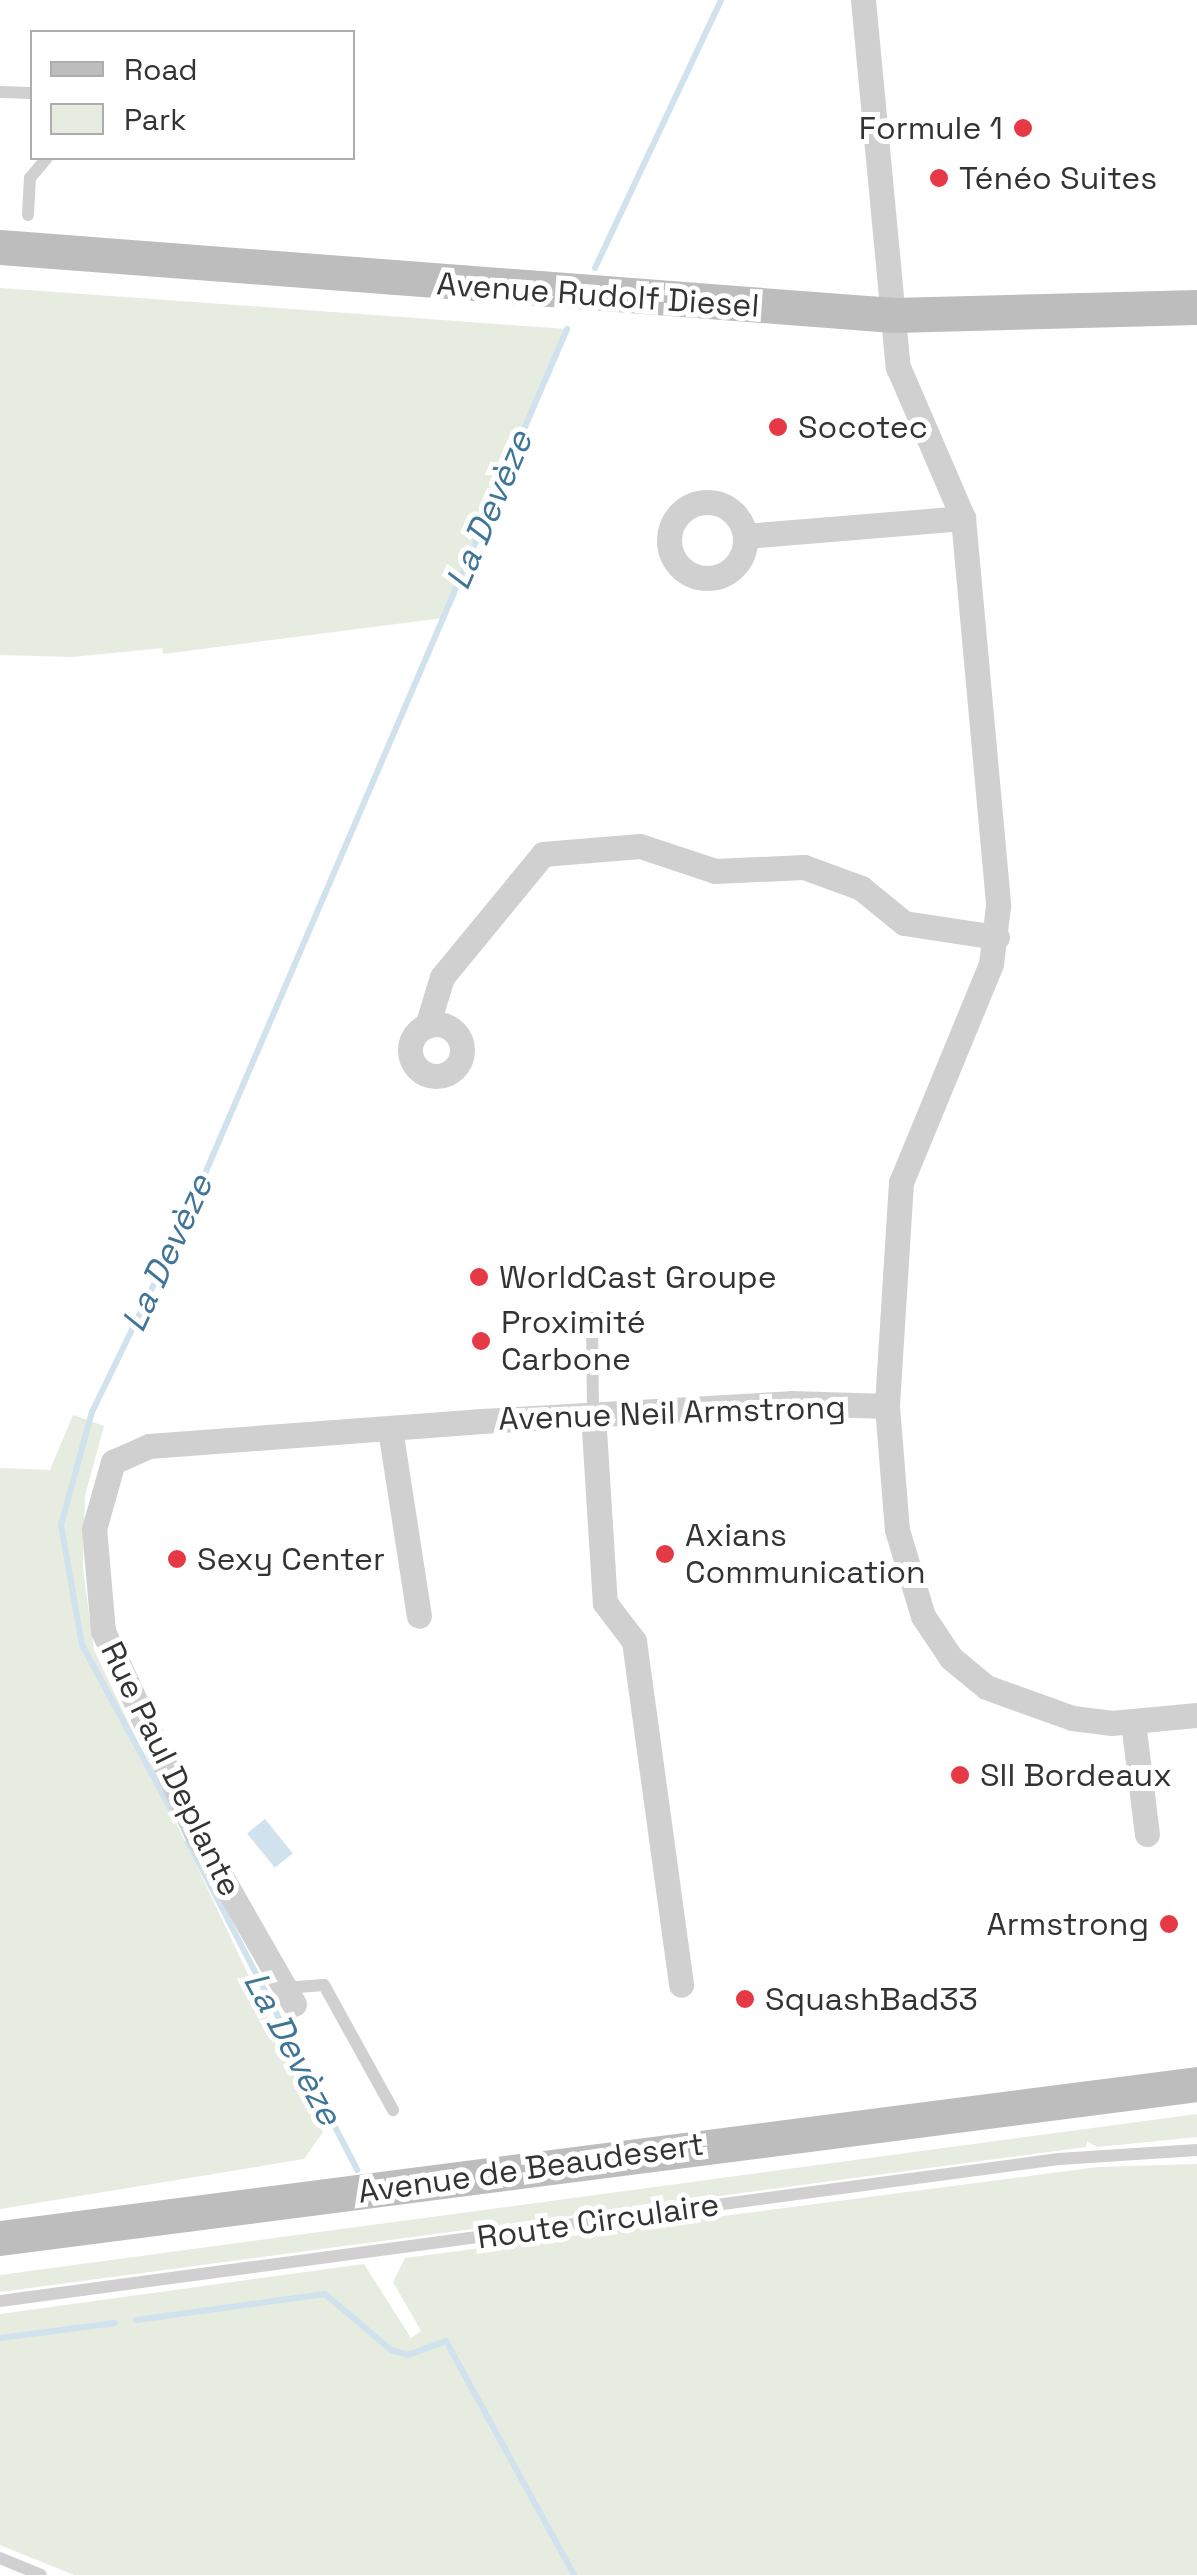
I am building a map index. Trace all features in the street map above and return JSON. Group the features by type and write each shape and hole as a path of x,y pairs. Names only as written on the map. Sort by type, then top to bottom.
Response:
{"main road":[{"name":"Avenue Rudolf Diesel","path":"0,247 893,315 1197,307"},
{"path":"1062,2096 1197,2068"},
{"path":"1062,2096 1197,2084"},
{"name":"Avenue de Beaudesert","path":"0,2238 1062,2096"}],"street":[{"path":"862,0 904,392 963,518 990,770 997,937 901,1182 887,1406"},
{"path":"745,536 963,518"},
{"path":"427,1026 442,978 542,854 640,846 715,872 804,868 860,888 904,923 997,937"},
{"name":"Avenue Neil Armstrong","path":"113,1462 149,1446 390,1428 791,1403 887,1406 896,1530 923,1616 951,1658 986,1687 1072,1718 1133,1722 1197,1715"},
{"path":"593,1414 605,1602 634,1641 681,1985"},
{"path":"390,1428 420,1616"},
{"name":"Rue Paul Deplante","path":"113,1462 94,1529 103,1631 195,1831 289,1996"},
{"path":"1133,1722 1147,1834"}],"lane":[{"path":"0,92 30,93"},
{"path":"28,215 30,178 45,160"},
{"path":"592,1318 593,1414"},
{"path":"289,1996 324,1985 393,2110"},
{"name":"Route Circulaire","path":"0,2301 1059,2159 1197,2150"},
{"path":"0,2558 42,2575"}],"green space":[{"path":"0,288 567,329 443,618 163,654 162,648 72,657 0,655"},
{"path":"73,1415 104,1426 85,1496 83,1569 94,1650 323,2132 304,2159 0,2209 0,1468 50,1470"},
{"path":"1197,2114 1197,2137 1097,2147 1087,2141 1086,2147 0,2292 0,2275"},
{"path":"1197,2164 1197,2575 74,2575 0,2545 0,2314 364,2264 411,2338 421,2331 393,2282 405,2258 1098,2167"}],"water":[{"path":"265,1819 293,1853 275,1868 247,1833"}],"waterway":[{"name":"La Devèze","path":"595,268 721,0"},
{"name":"La Devèze","path":"173,1813 82,1645 61,1525 92,1412 183,1225 567,329"},
{"name":"La Devèze","path":"188,1842 357,2170"},
{"path":"136,2320 325,2294 391,2350 408,2355 446,2341 574,2575"},
{"path":"0,2338 115,2323"}],"place":[{"name":"Formule 1","path":"1023,128"},
{"name":"Ténéo Suites","path":"939,178"},
{"name":"Socotec","path":"778,427"},
{"name":"WorldCast Groupe","path":"479,1277"},
{"name":"Proximité Carbone","path":"481,1341"},
{"name":"Axians Communication","path":"665,1554"},
{"name":"Sexy Center","path":"177,1559"},
{"name":"SII Bordeaux","path":"960,1775"},
{"name":"Armstrong","path":"1169,1924"},
{"name":"SquashBad33","path":"745,1999"}]}
